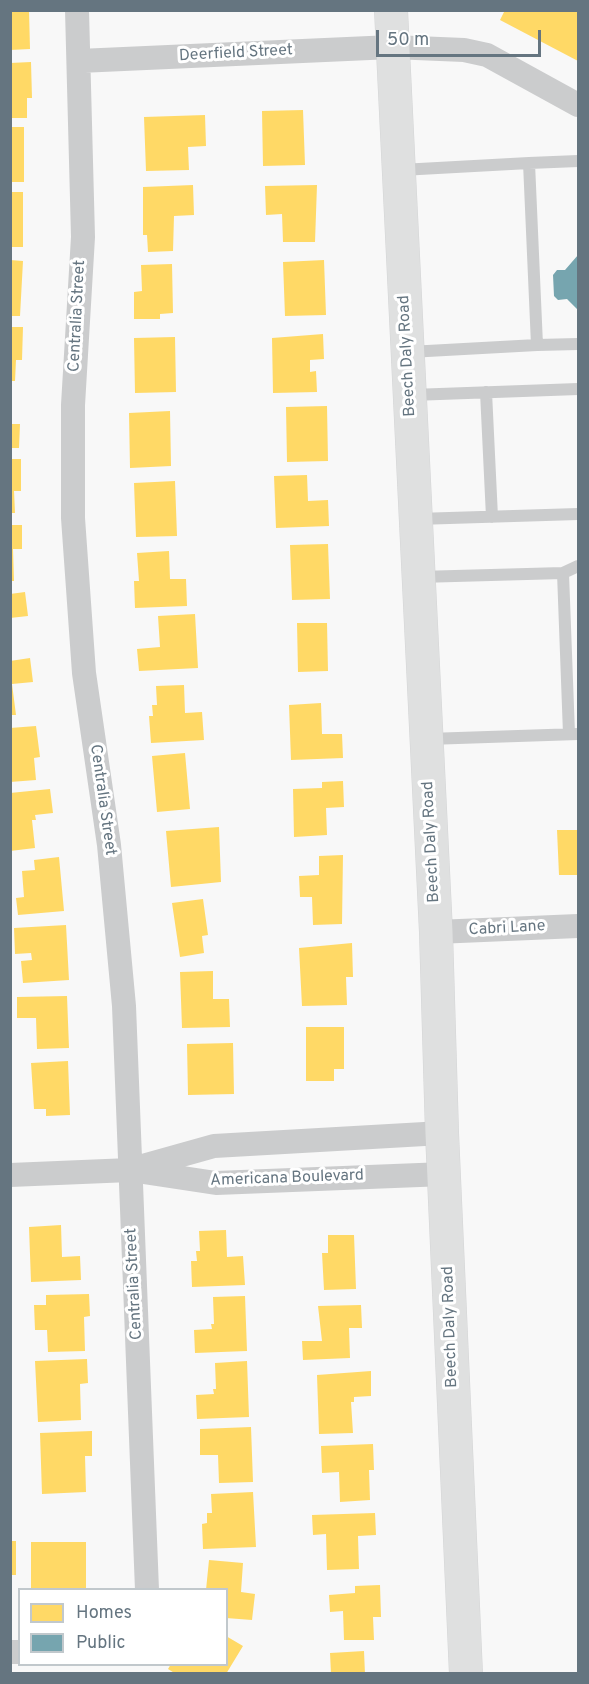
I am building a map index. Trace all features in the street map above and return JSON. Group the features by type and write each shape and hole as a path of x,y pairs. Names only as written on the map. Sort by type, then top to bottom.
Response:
{"main road":[{"name":"Beech Daly Road","path":"391,10 436,932 442,1133 466,1674"}],"street":[{"name":"Centralia Street","path":"77,10 83,237 73,405 74,530 84,674 109,845 119,937 149,1578 147,1588"},
{"name":"Deerfield Street","path":"79,61 392,47 464,50 487,55 579,105"},
{"name":"Cabri Lane","path":"436,932 579,926"},
{"name":"Americana Boulevard","path":"130,1170 214,1146 442,1133"},
{"name":"Americana Boulevard","path":"10,1175 130,1170 216,1183 445,1174"}],"lane":[{"path":"398,170 579,160"},
{"path":"529,163 537,345"},
{"path":"407,352 579,344"},
{"path":"410,395 579,389"},
{"path":"486,392 492,517"},
{"path":"416,519 579,514"},
{"path":"419,577 563,573 579,566"},
{"path":"427,739 574,734 563,573"}],"building: Homes":[{"path":"10,10 29,10 30,49 10,50"},
{"path":"505,10 578,10 578,61 500,20"},
{"path":"31,62 32,98 27,98 27,118 10,118 10,63"},
{"path":"303,110 305,165 263,166 262,111"},
{"path":"205,115 206,146 188,147 189,170 146,171 144,117"},
{"path":"10,127 24,127 24,182 10,182"},
{"path":"193,185 194,215 174,216 173,251 148,252 147,235 143,235 143,187"},
{"path":"317,185 315,242 283,242 282,214 266,215 265,186"},
{"path":"10,192 23,192 23,247 10,247"},
{"path":"10,260 23,261 20,316 10,316"},
{"path":"324,260 326,315 285,316 283,262"},
{"path":"172,264 173,313 160,314 160,319 134,319 134,292 142,291 141,265"},
{"path":"10,327 23,327 22,360 16,360 15,381 10,381"},
{"path":"323,334 324,359 310,360 310,372 316,371 317,392 273,393 272,338"},
{"path":"175,337 176,392 135,393 134,338"},
{"path":"327,406 328,461 287,462 286,407"},
{"path":"170,411 171,466 130,468 129,413"},
{"path":"10,424 20,424 19,448 10,448"},
{"path":"10,459 21,459 21,491 14,491 15,513 10,513"},
{"path":"307,475 308,501 328,500 329,526 276,528 274,476"},
{"path":"175,481 177,536 136,537 134,483"},
{"path":"10,525 22,525 22,549 13,549 14,581 10,581"},
{"path":"328,544 330,599 292,600 290,545"},
{"path":"169,551 170,579 186,579 187,606 135,608 134,581 139,581 137,553"},
{"path":"25,592 28,616 10,618 10,594"},
{"path":"195,614 198,668 139,671 137,649 160,647 158,616"},
{"path":"297,623 327,623 328,671 298,672"},
{"path":"30,658 33,682 12,684 16,715 10,715 10,661"},
{"path":"184,685 185,713 202,712 204,740 151,743 149,716 153,716 152,705 157,705 156,686"},
{"path":"321,703 322,734 342,734 343,758 291,760 289,705"},
{"path":"36,726 40,757 34,758 36,780 10,782 10,728"},
{"path":"185,753 190,809 157,812 152,756"},
{"path":"343,781 344,807 326,808 327,835 294,837 293,789 322,788 322,782"},
{"path":"50,789 53,813 35,815 36,820 32,820 35,848 10,851 10,793"},
{"path":"219,827 221,882 171,887 166,831"},
{"path":"557,830 578,830 578,875 559,875"},
{"path":"343,855 342,924 313,925 312,897 300,897 299,876 319,875 319,856"},
{"path":"59,857 64,911 18,915 16,898 24,897 22,871 35,870 34,860"},
{"path":"203,899 208,935 202,936 204,953 180,957 172,903"},
{"path":"66,925 69,980 23,983 21,961 32,960 31,953 15,954 14,928"},
{"path":"352,943 353,977 346,977 347,1005 302,1006 299,948"},
{"path":"213,971 213,999 229,999 230,1027 182,1028 180,972"},
{"path":"67,996 69,1048 37,1049 36,1018 17,1018 17,997"},
{"path":"306,1027 344,1027 344,1069 334,1069 334,1081 306,1081"},
{"path":"233,1043 234,1094 188,1095 187,1044"},
{"path":"68,1061 70,1115 46,1116 46,1109 34,1109 31,1063"},
{"path":"61,1225 62,1257 80,1256 81,1280 31,1282 29,1227"},
{"path":"226,1230 227,1257 243,1256 245,1285 192,1287 191,1261 197,1261 196,1251 200,1251 199,1231"},
{"path":"328,1235 354,1235 356,1289 324,1290 322,1253 328,1253"},
{"path":"89,1294 90,1316 84,1317 85,1351 48,1352 47,1330 35,1330 34,1305 46,1305 46,1295"},
{"path":"245,1296 247,1351 195,1353 194,1330 212,1329 211,1324 214,1324 213,1297"},
{"path":"361,1305 362,1328 349,1328 350,1358 303,1360 302,1341 322,1341 318,1306"},
{"path":"87,1359 88,1383 80,1384 81,1420 38,1422 35,1361"},
{"path":"247,1361 249,1417 197,1419 196,1395 214,1394 213,1389 216,1389 215,1363"},
{"path":"371,1371 371,1396 354,1397 354,1402 351,1402 353,1433 319,1434 317,1375"},
{"path":"251,1427 253,1482 219,1483 218,1455 200,1455 200,1429"},
{"path":"92,1431 92,1456 85,1456 86,1492 42,1494 40,1433"},
{"path":"373,1444 374,1470 369,1470 370,1500 340,1502 339,1472 322,1473 321,1446"},
{"path":"253,1492 256,1547 203,1549 202,1524 207,1523 207,1513 212,1513 211,1494"},
{"path":"375,1513 376,1535 358,1536 359,1569 327,1570 326,1534 313,1535 312,1515"},
{"path":"10,1541 16,1541 16,1575 10,1575"},
{"path":"31,1542 86,1542 86,1588 31,1588"},
{"path":"209,1560 243,1563 241,1592 255,1594 252,1620 228,1618 228,1588 206,1588"},
{"path":"380,1585 381,1617 373,1617 374,1640 344,1640 343,1611 330,1612 329,1595 355,1593 355,1586"},
{"path":"228,1637 243,1646 226,1674 176,1674 168,1669 170,1666 228,1666"},
{"path":"364,1651 365,1674 331,1674 330,1653"}],"building: Public":[{"path":"578,255 578,310 567,299 558,300 554,296 553,275 557,270 565,270"}]}
